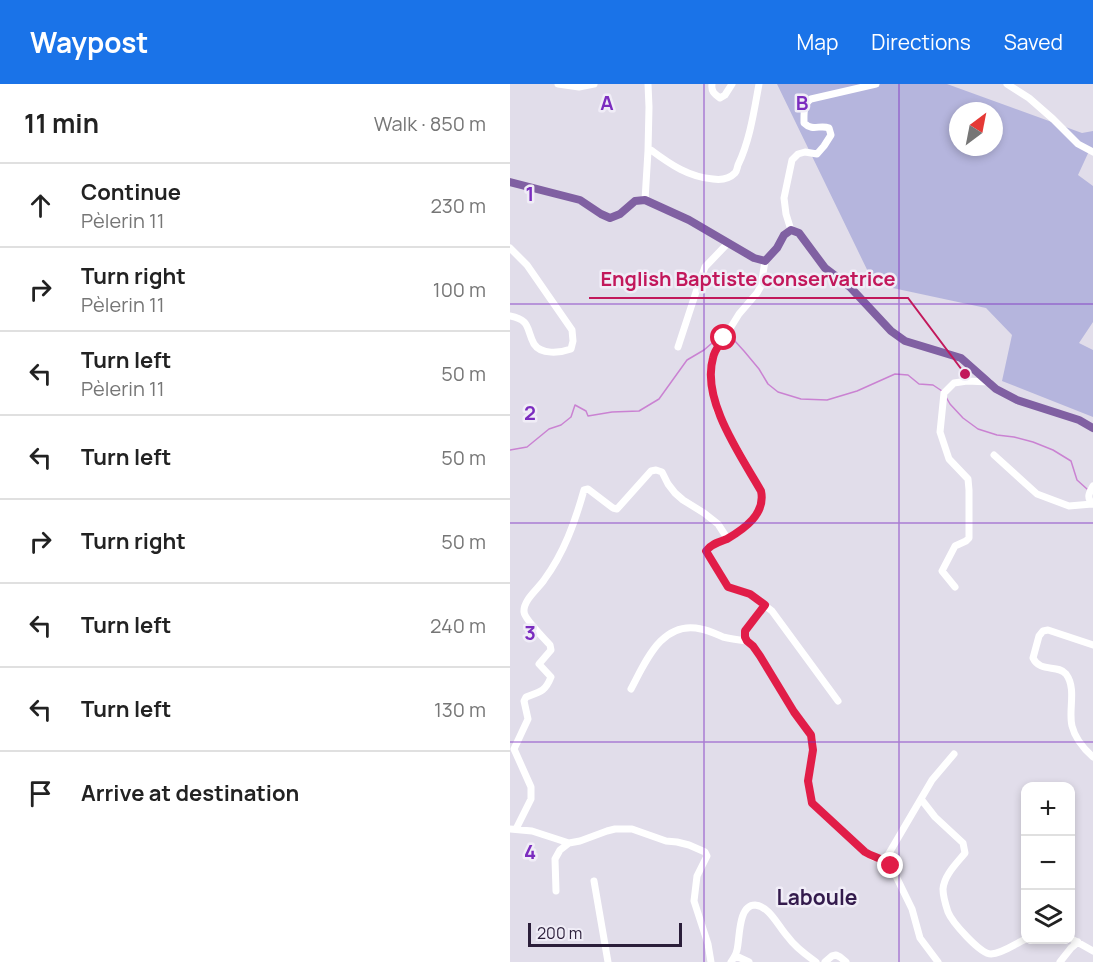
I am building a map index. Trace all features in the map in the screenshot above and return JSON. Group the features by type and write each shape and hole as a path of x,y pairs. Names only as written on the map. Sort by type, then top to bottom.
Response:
{"main road":[{"path":"510,182 580,200 610,218 620,214 635,201 645,200 689,220 754,258 765,261 777,248 784,235 791,230 799,233 825,268 850,287 891,331 905,341 961,358 996,389 1017,400 1079,420 1093,428"}],"street":[{"path":"558,84 579,87 594,84"},
{"path":"645,200 648,84"},
{"path":"712,84 711,89 720,98 725,95 732,84"},
{"path":"648,150 690,175 722,180 735,173 747,138 759,84"},
{"path":"791,230 784,198 792,160 798,154 805,152 818,154 831,135 827,127 811,128 804,123 807,101 876,84"},
{"path":"1007,84 1029,98 1078,144 1093,152"},
{"path":"678,347 705,267 728,243"},
{"path":"510,248 527,265 572,330 571,349 561,352 542,351 535,345 527,325 518,317 510,316"},
{"path":"765,261 761,286 739,314 713,356 711,368 711,384 717,410 761,491 763,499 756,516 744,528 709,547 706,551 728,587 750,594 765,605 779,620 838,701"},
{"path":"955,586 942,571 955,546 969,537 969,489 968,479 949,459 940,432 944,393 954,383 989,382"},
{"path":"994,455 1037,494 1069,506 1092,504 1088,495 1093,486"},
{"path":"569,843 532,831 513,829 532,794 514,749 528,719 524,701 526,697 547,687 551,678 539,664 551,650 550,645 526,616 525,604 554,566 567,541 584,490 588,489 617,509 651,471 662,472 668,484 683,500 718,524 727,538"},
{"path":"747,641 745,631 765,605"},
{"path":"631,688 652,650 662,640 681,628 701,629 724,637 747,641 753,646 811,735 813,750 808,781 812,803 865,852 885,860 891,866 912,909 920,938 938,962"},
{"path":"1093,645 1048,630 1043,631 1039,636 1033,658 1041,666 1062,671 1065,674 1070,685 1072,725 1081,744 1093,757"},
{"path":"885,860 932,780 954,754"},
{"path":"921,799 935,817 963,843 965,853 949,873 943,888 948,913 972,942 984,952 990,954 1002,952 1021,942"},
{"path":"556,891 555,859 560,850 569,843 588,839 607,831 632,829 698,849 706,854 706,859 697,876 694,901 708,944 711,962"},
{"path":"594,881 608,962"},
{"path":"749,962 734,959 742,916 751,906 756,905 768,912 789,939 816,962"},
{"path":"1075,940 1093,951"},
{"path":"1060,962 1078,942"},
{"path":"825,962 836,955 846,962"}],"shaded area":[{"path":"777,84 947,84 997,102 949,102 949,156 1003,156 1003,104 1082,133 1093,131 1093,149 1090,149 1078,175 1093,186 1093,322 1079,343 1093,350 1093,417 1002,381 1012,335 986,308 874,284"}],"waterway":[{"path":"510,450 527,447 549,429 561,425 571,417 575,405 586,411 588,416 639,411 659,399 687,360 704,350 719,337 722,338"},
{"path":"727,339 734,340 759,369 768,384 778,392 801,399 827,400 857,391 895,374 908,375 919,384 933,385 942,391"},
{"path":"946,397 963,418 978,429 1033,442 1071,461 1077,480 1087,489"}],"place":[{"name":"English Baptiste conservatrice","path":"965,374"}],"district":[{"name":"Laboule","path":"817,897"}],"route":[{"path":"724,338 713,356 711,368 711,384 717,410 761,491 763,499 756,516 744,528 709,547 706,551 728,587 750,594 765,605 745,631 745,637 760,656 794,712 811,735 813,750 808,781 812,803 865,852 885,860 891,866"}]}
